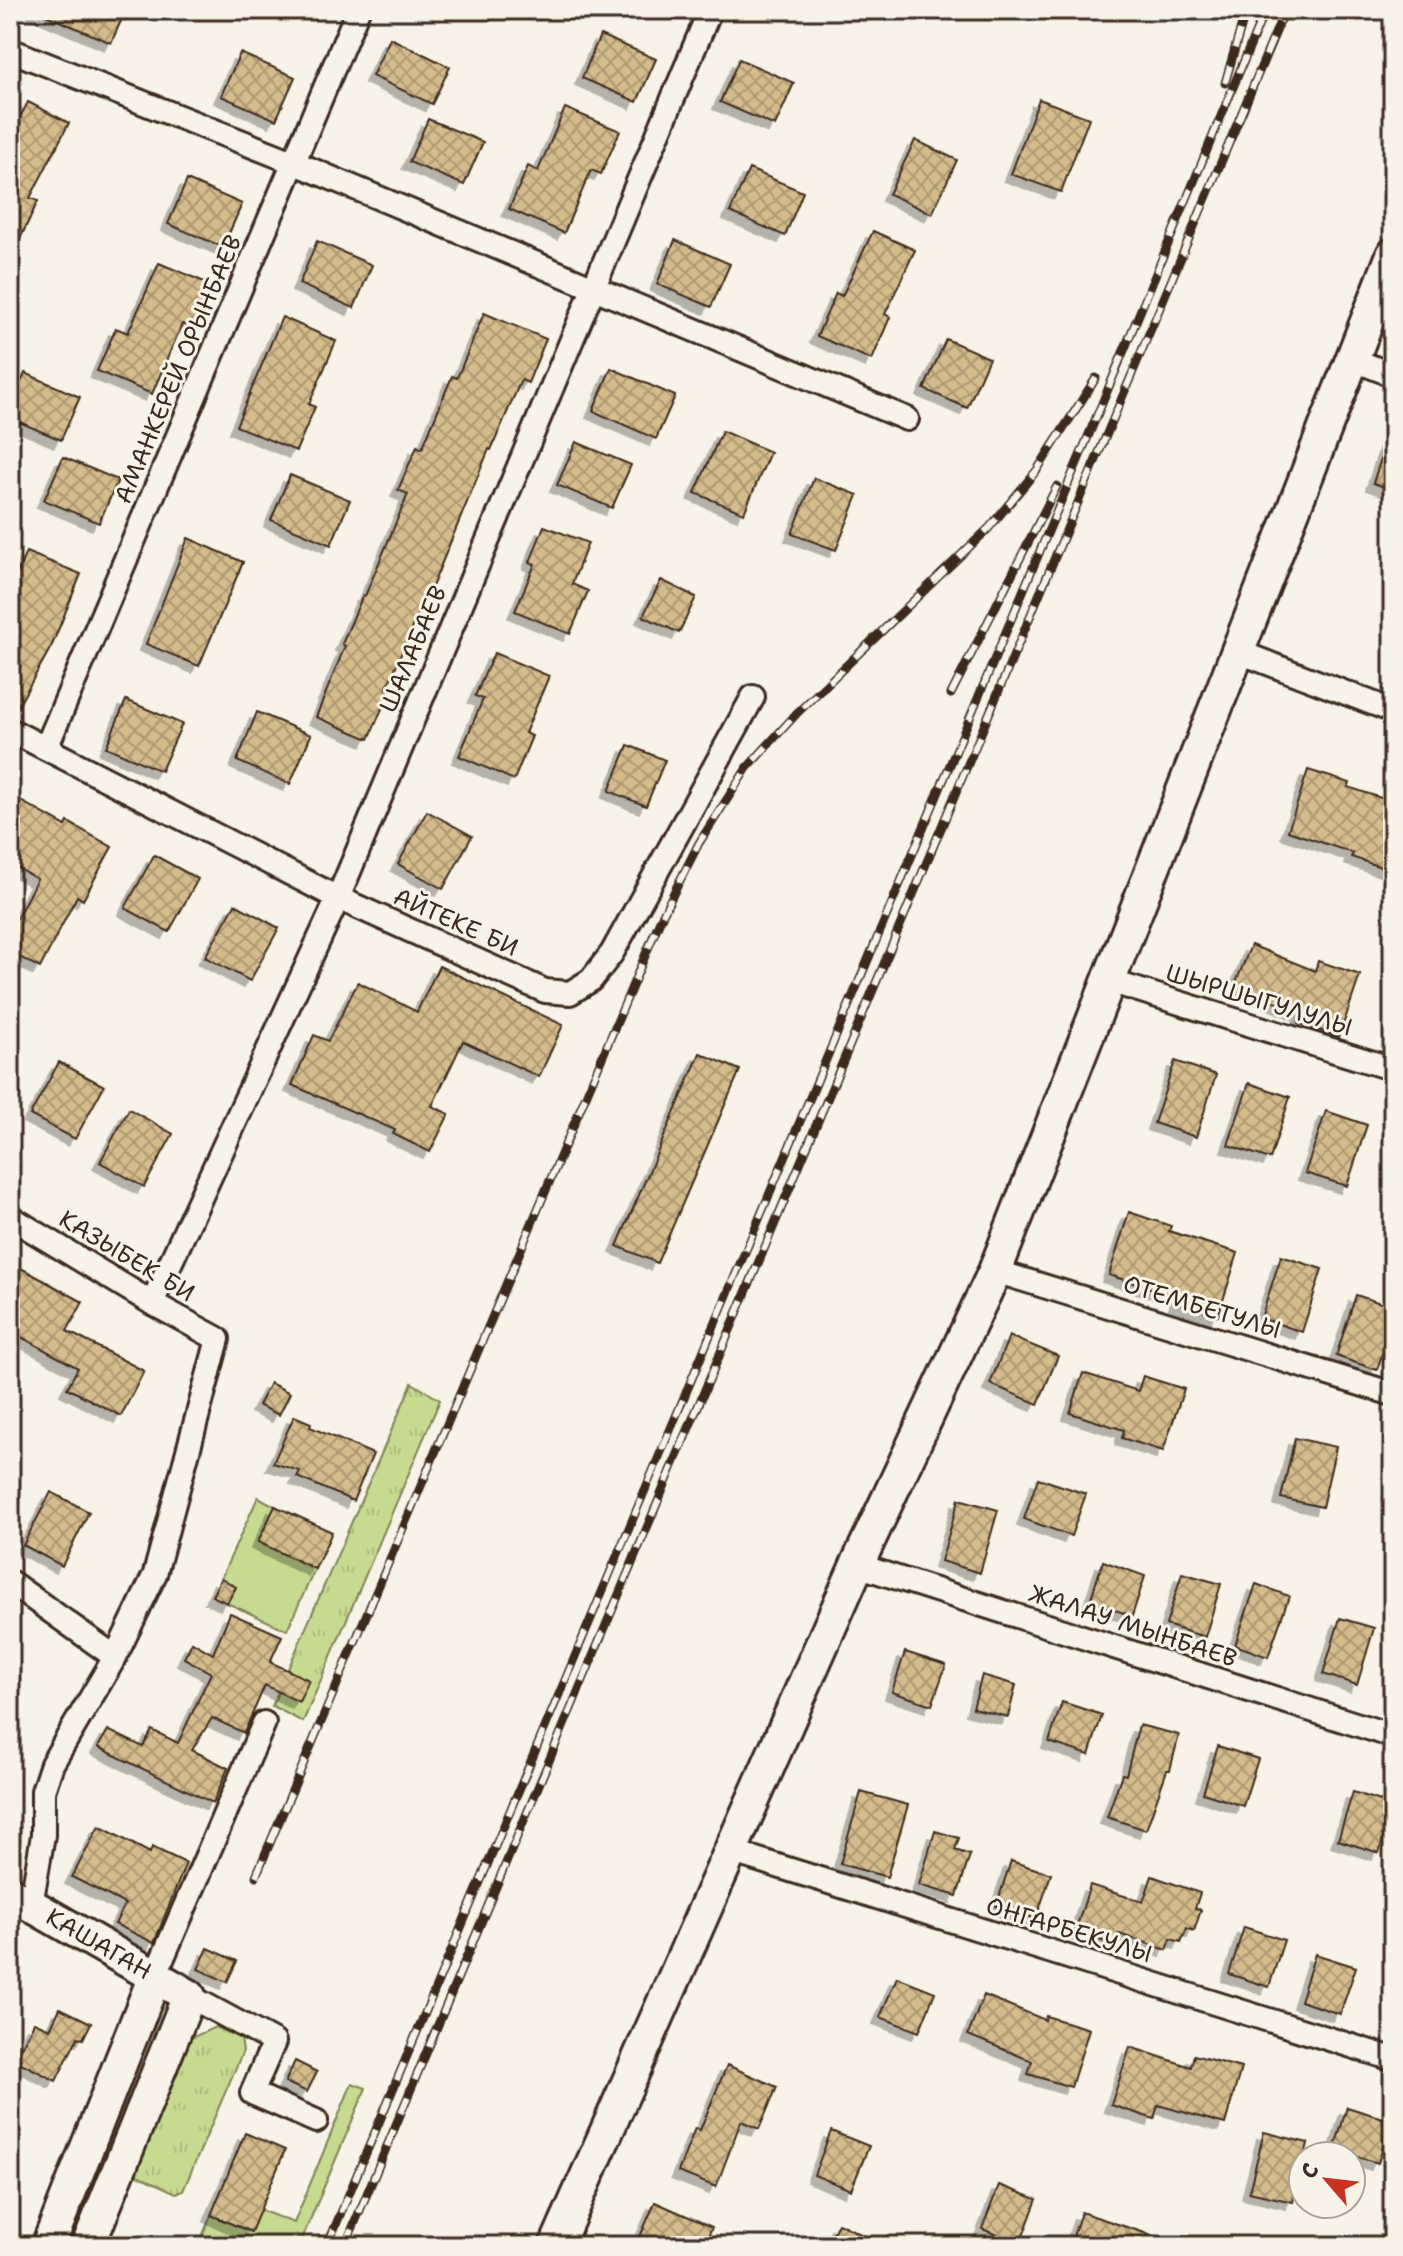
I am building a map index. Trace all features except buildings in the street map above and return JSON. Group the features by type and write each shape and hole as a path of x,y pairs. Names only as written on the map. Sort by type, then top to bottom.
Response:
{"street":[{"name":"АМАНКЕРЕЙ ОРЫНБАЕВ","path":"46,748 358,10"},
{"name":"ШАЛАБАЕВ","path":"152,1303 338,898 710,10"},
{"path":"10,50 293,162 907,419"},
{"path":"556,2246 857,1565 995,1271 1393,255"},
{"path":"1354,360 1393,375"},
{"path":"1239,652 1393,711"},
{"name":"АЙТЕКЕ БИ","path":"10,730 338,898 545,991 570,993 591,980 612,953 753,697"},
{"name":"ШЫРШЫГУЛУЛЫ","path":"1109,981 1393,1069"},
{"name":"КАЗЫБЕК БИ","path":"10,1217 218,1339 155,1574 115,1657"},
{"name":"ОТЕМБЕТУЛЫ","path":"995,1271 1393,1394"},
{"name":"ЖАЛАУ МЫНБАЕВ","path":"857,1565 1393,1736"},
{"path":"10,1582 115,1657 52,1764 43,1791 43,1835 20,1899"},
{"path":"48,2246 155,1976 264,1723"},
{"name":"ОНГАРБЕКУЛЫ","path":"730,1851 1393,2059"},
{"name":"КАШАГАН","path":"20,1899 189,1996"},
{"path":"88,2246 189,1996 274,2042 252,2093 316,2121"}],"green space":[{"path":"412,1383 440,1400 303,1722 272,1706"},
{"path":"258,1497 275,1506 258,1542 315,1569 287,1630 227,1603 236,1587 221,1578"},
{"path":"215,2027 241,2039 243,2051 183,2191 176,2193 137,2175 133,2165 178,2052 191,2038"},
{"path":"352,2083 366,2088 299,2246 198,2246 211,2215 250,2232 260,2210 294,2223"}],"railway":[{"path":"1225,83 1246,10"},
{"path":"1115,372 1265,10"},
{"path":"345,2246 1285,10"},
{"path":"327,2246 1119,363"},
{"path":"256,1876 661,918 699,843 747,768 798,712 989,528 1037,470 1096,378"},
{"path":"951,694 1057,486"}]}
